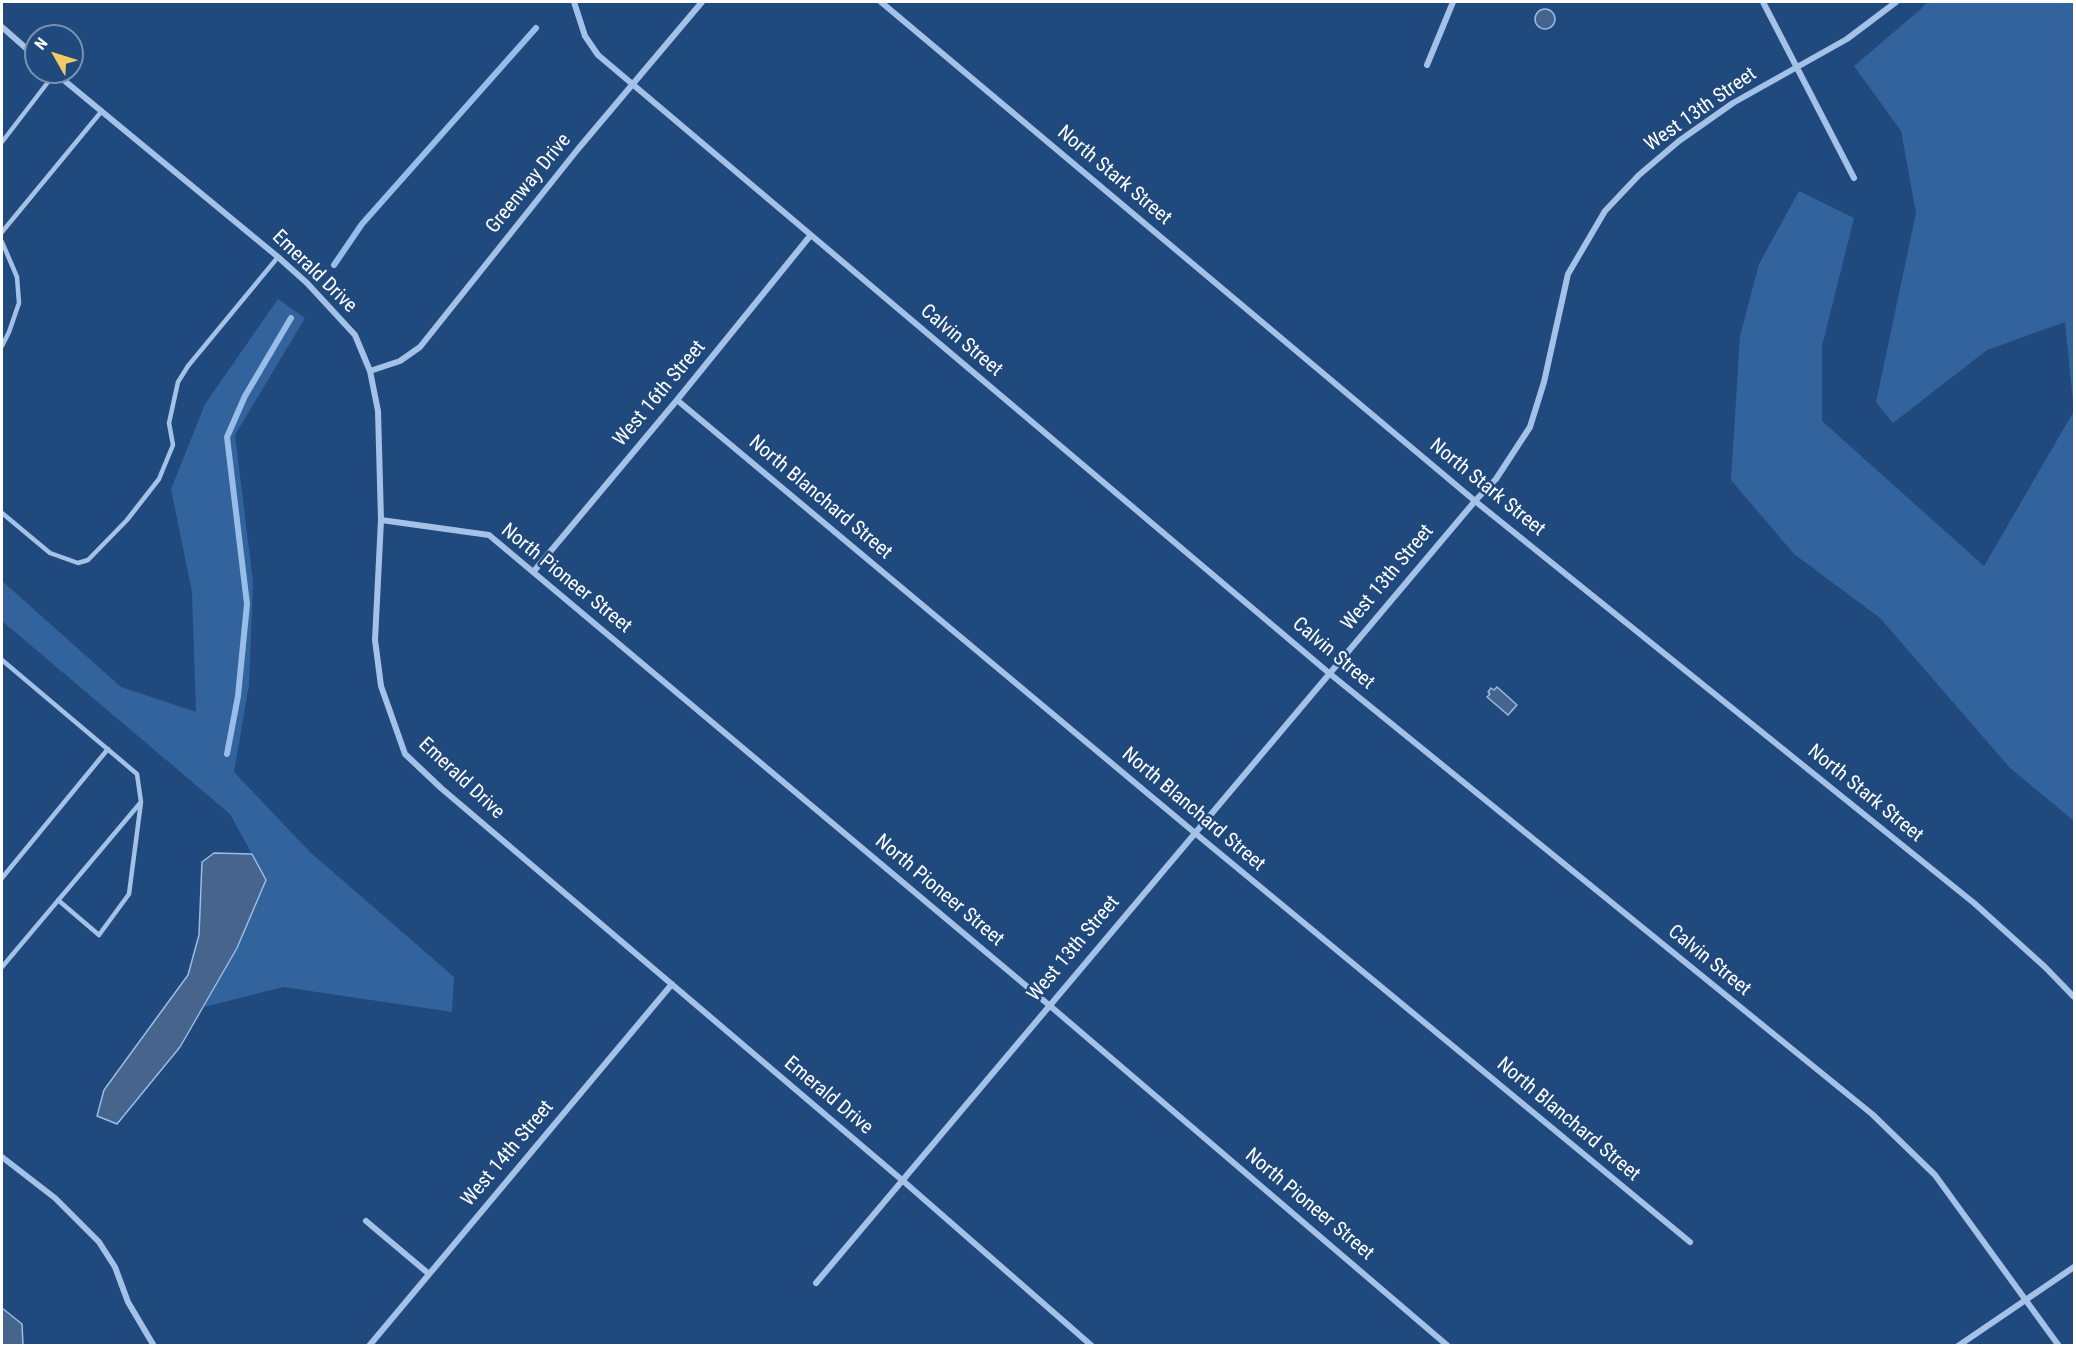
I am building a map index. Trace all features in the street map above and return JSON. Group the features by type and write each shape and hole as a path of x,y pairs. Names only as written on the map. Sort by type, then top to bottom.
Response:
{"street":[{"name":"Calvin Street","path":"574,2 585,36 598,55 1329,673 1872,1114 1935,1174 2059,1346"},
{"name":"Greenway Drive","path":"370,371 400,361 420,346 578,149 702,2"},
{"name":"North Stark Street","path":"881,2 1475,501 1974,903 2074,997"},
{"path":"1427,64 1453,2"},
{"path":"1763,2 1854,178"},
{"name":"West 13th Street","path":"816,1282 1329,673 1496,479 1530,427 1544,382 1568,274 1605,211 1639,175 1679,141 1733,103 1847,39 1896,2"},
{"path":"2,27 24,46"},
{"name":"Emerald Drive","path":"68,84 278,257 307,283 355,335 370,371 378,411 381,520 375,640 381,686 405,754 441,788 902,1180 1092,1346"},
{"name":"West 16th Street","path":"534,571 810,236"},
{"name":"North Blanchard Street","path":"677,400 1194,833 1690,1242"},
{"name":"North Pioneer Street","path":"381,520 489,535 1049,1005 1448,1346"},
{"name":"West 14th Street","path":"369,1346 672,984"},
{"path":"2,1157 55,1198 99,1242 115,1267 128,1302 154,1346"},
{"path":"366,1221 429,1274"},
{"path":"1958,1346 2074,1267"}],"lane":[{"path":"2,142 47,84"},
{"path":"2,231 101,112"},
{"path":"2,242 17,277 19,303 2,346"},
{"path":"2,513 50,553 78,563 88,560 127,520 159,480 173,445 169,423 178,382 188,366 278,257"},
{"path":"2,660 137,774 141,802 129,894 99,935 58,900"},
{"path":"2,878 108,749"},
{"path":"2,967 141,802"}],"shaded area":[{"path":"1927,2 2074,2 2074,411 2065,322 1987,350 1893,423 1876,402 1916,213 1901,131 1854,66"},
{"path":"1541,9 1549,9 1555,15 1555,23 1549,29 1541,29 1535,23 1535,15"},
{"path":"1799,191 1854,218 1822,346 1822,421 1984,566 2074,411 2074,821 2010,768 1880,618 1794,554 1731,480 1740,336 1759,264"},
{"path":"278,299 305,318 235,435 253,582 249,685 234,772 310,852 454,977 452,1012 283,987 204,1007 237,948 266,880 230,814 2,621 2,581 121,687 196,712 192,592 171,489 205,404"},
{"path":"1497,687 1517,705 1508,715 1487,697 1491,688 1494,690"},
{"path":"214,853 252,854 266,880 237,948 180,1047 117,1124 97,1116 104,1090 188,975 199,935 202,862"},
{"path":"2,1308 22,1324 23,1345 2,1345"}],"waterway":[{"path":"334,265 362,224 536,28"},
{"path":"227,754 238,696 247,604 227,437 245,396 291,318"}]}
